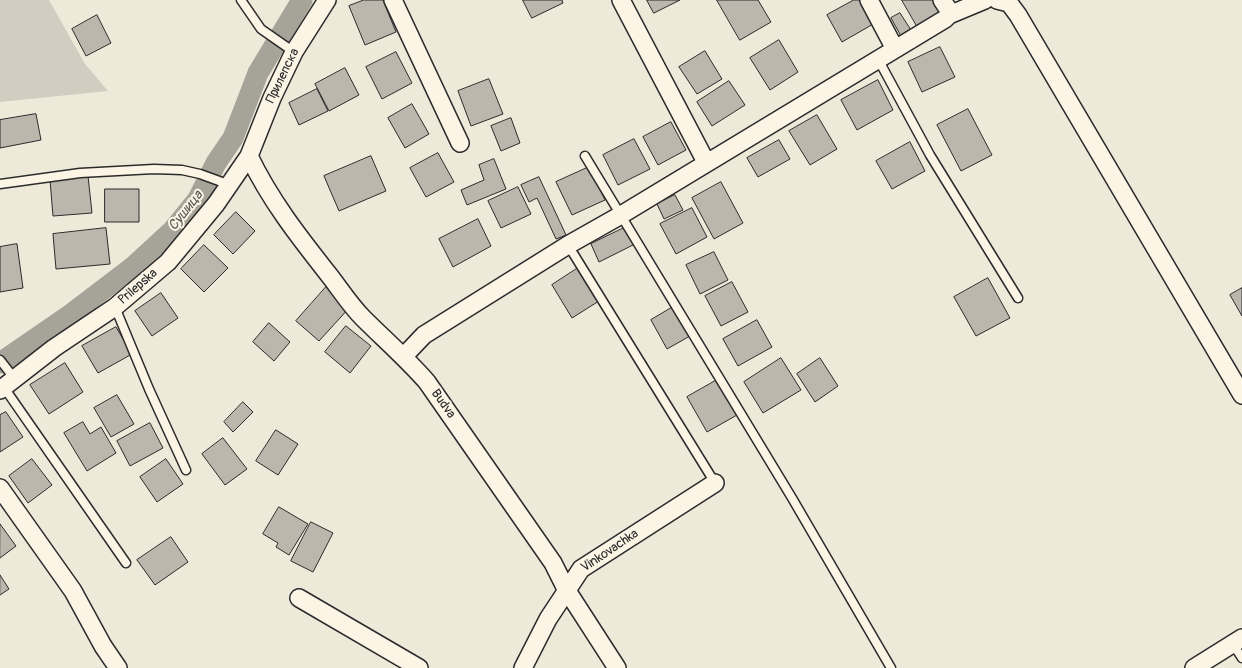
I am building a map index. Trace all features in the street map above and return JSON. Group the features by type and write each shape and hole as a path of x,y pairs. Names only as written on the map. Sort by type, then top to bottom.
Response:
{"street":[{"name":"Прилепска","path":"249,156 272,98 289,48 327,0"},
{"path":"393,0 460,143"},
{"path":"621,0 706,162"},
{"path":"869,0 895,49"},
{"path":"404,356 424,335 568,245 945,19 945,7 985,0"},
{"path":"997,0 1009,3 1018,15 1242,395"},
{"name":"Prilepska","path":"6,381 115,307 168,262 216,204 224,183 249,156"},
{"name":"Budva","path":"249,156 259,177 279,210 313,255 362,317 404,356 427,382 548,556 566,589 617,668"},
{"name":"Vinkovachka","path":"523,668 566,589 581,569 715,483"},
{"path":"0,488 73,591 103,646 118,668"},
{"path":"299,598 419,668"},
{"path":"1194,668 1239,647"}],"lane":[{"path":"241,0 261,29 289,48"},
{"path":"878,59 930,155 1018,298"},
{"path":"585,156 792,498 891,668"},
{"path":"0,184 80,173 124,170 182,170 200,174 224,183"},
{"path":"568,245 715,483"},
{"path":"115,307 149,389 186,470"},
{"path":"0,360 6,381 126,563"}],"shaded area":[{"path":"0,0 49,0 85,64 108,91 0,102"}],"building":[{"path":"364,0 383,0 396,32 365,45 349,6"},
{"path":"523,0 562,0 563,3 532,18"},
{"path":"647,0 680,0 654,13"},
{"path":"717,0 758,0 771,22 740,40"},
{"path":"854,0 862,0 875,23 842,42 827,15"},
{"path":"902,0 938,0 944,10 917,26"},
{"path":"900,13 911,30 901,36 891,18"},
{"path":"97,15 111,43 86,56 72,29"},
{"path":"779,40 798,72 770,90 750,58"},
{"path":"940,47 955,77 922,92 908,62"},
{"path":"705,51 722,79 697,94 679,67"},
{"path":"396,52 412,83 382,99 366,67"},
{"path":"345,68 359,95 329,111 315,84"},
{"path":"489,79 503,114 471,126 458,91"},
{"path":"878,80 893,110 857,130 841,100"},
{"path":"729,81 745,105 712,126 697,102"},
{"path":"317,89 328,111 299,125 289,103"},
{"path":"412,104 429,134 405,148 388,118"},
{"path":"968,109 992,155 961,171 937,125"},
{"path":"36,114 41,140 0,148 0,120"},
{"path":"817,115 837,149 810,165 789,131"},
{"path":"511,118 520,143 501,151 491,126"},
{"path":"671,122 686,150 658,165 643,137"},
{"path":"634,139 650,169 618,185 603,155"},
{"path":"779,140 790,159 758,177 747,158"},
{"path":"910,142 925,171 892,189 876,161"},
{"path":"438,153 454,182 426,197 410,168"},
{"path":"371,156 386,191 339,211 324,176"},
{"path":"494,159 506,189 467,205 461,190 484,180 479,165"},
{"path":"589,167 605,200 572,215 556,182"},
{"path":"88,176 92,213 53,216 50,180"},
{"path":"539,177 566,235 556,239 537,198 529,202 521,185"},
{"path":"721,182 743,223 714,239 692,198"},
{"path":"518,187 531,214 501,228 488,201"},
{"path":"105,189 139,189 139,222 105,222"},
{"path":"675,195 683,210 664,219 657,204"},
{"path":"692,208 707,237 676,254 660,224"},
{"path":"236,212 255,231 233,254 214,235"},
{"path":"478,219 491,246 453,267 439,239"},
{"path":"626,227 635,244 599,262 591,244"},
{"path":"106,228 110,264 56,269 53,234"},
{"path":"17,244 23,288 0,292 0,247"},
{"path":"204,245 228,268 204,292 181,269"},
{"path":"714,252 728,280 700,294 686,265"},
{"path":"578,268 599,301 572,318 552,285"},
{"path":"988,278 1010,318 976,336 954,297"},
{"path":"732,282 748,312 721,326 705,296"},
{"path":"327,286 350,307 319,341 296,321"},
{"path":"1242,288 1242,316 1230,295"},
{"path":"161,293 178,318 152,336 135,311"},
{"path":"673,307 690,336 667,349 651,320"},
{"path":"757,320 772,347 738,366 723,339"},
{"path":"269,323 290,342 274,361 253,342"},
{"path":"346,326 371,346 350,373 325,352"},
{"path":"116,327 132,354 98,373 82,346"},
{"path":"781,358 801,390 763,413 744,382"},
{"path":"820,358 838,386 815,402 797,374"},
{"path":"65,363 83,392 49,414 30,385"},
{"path":"717,380 737,415 707,432 687,397"},
{"path":"117,395 134,424 111,437 94,408"},
{"path":"243,402 253,412 233,432 224,422"},
{"path":"6,412 23,437 0,452 0,415"},
{"path":"83,422 90,434 101,427 116,453 87,471 64,433"},
{"path":"150,423 163,448 130,466 117,441"},
{"path":"276,430 298,444 278,475 256,461"},
{"path":"223,438 247,469 225,485 202,454"},
{"path":"32,459 52,485 28,503 9,476"},
{"path":"166,459 183,484 157,502 140,477"},
{"path":"279,507 308,524 289,555 276,547 278,543 263,534"},
{"path":"311,522 333,533 313,572 291,561"},
{"path":"0,524 16,546 0,558"},
{"path":"171,537 188,562 155,585 137,560"},
{"path":"0,575 9,589 0,595"}],"waterway":[{"name":"Сушица","path":"0,363 67,317 134,266 172,231 198,199 216,163 233,138 258,73 302,0"}]}
